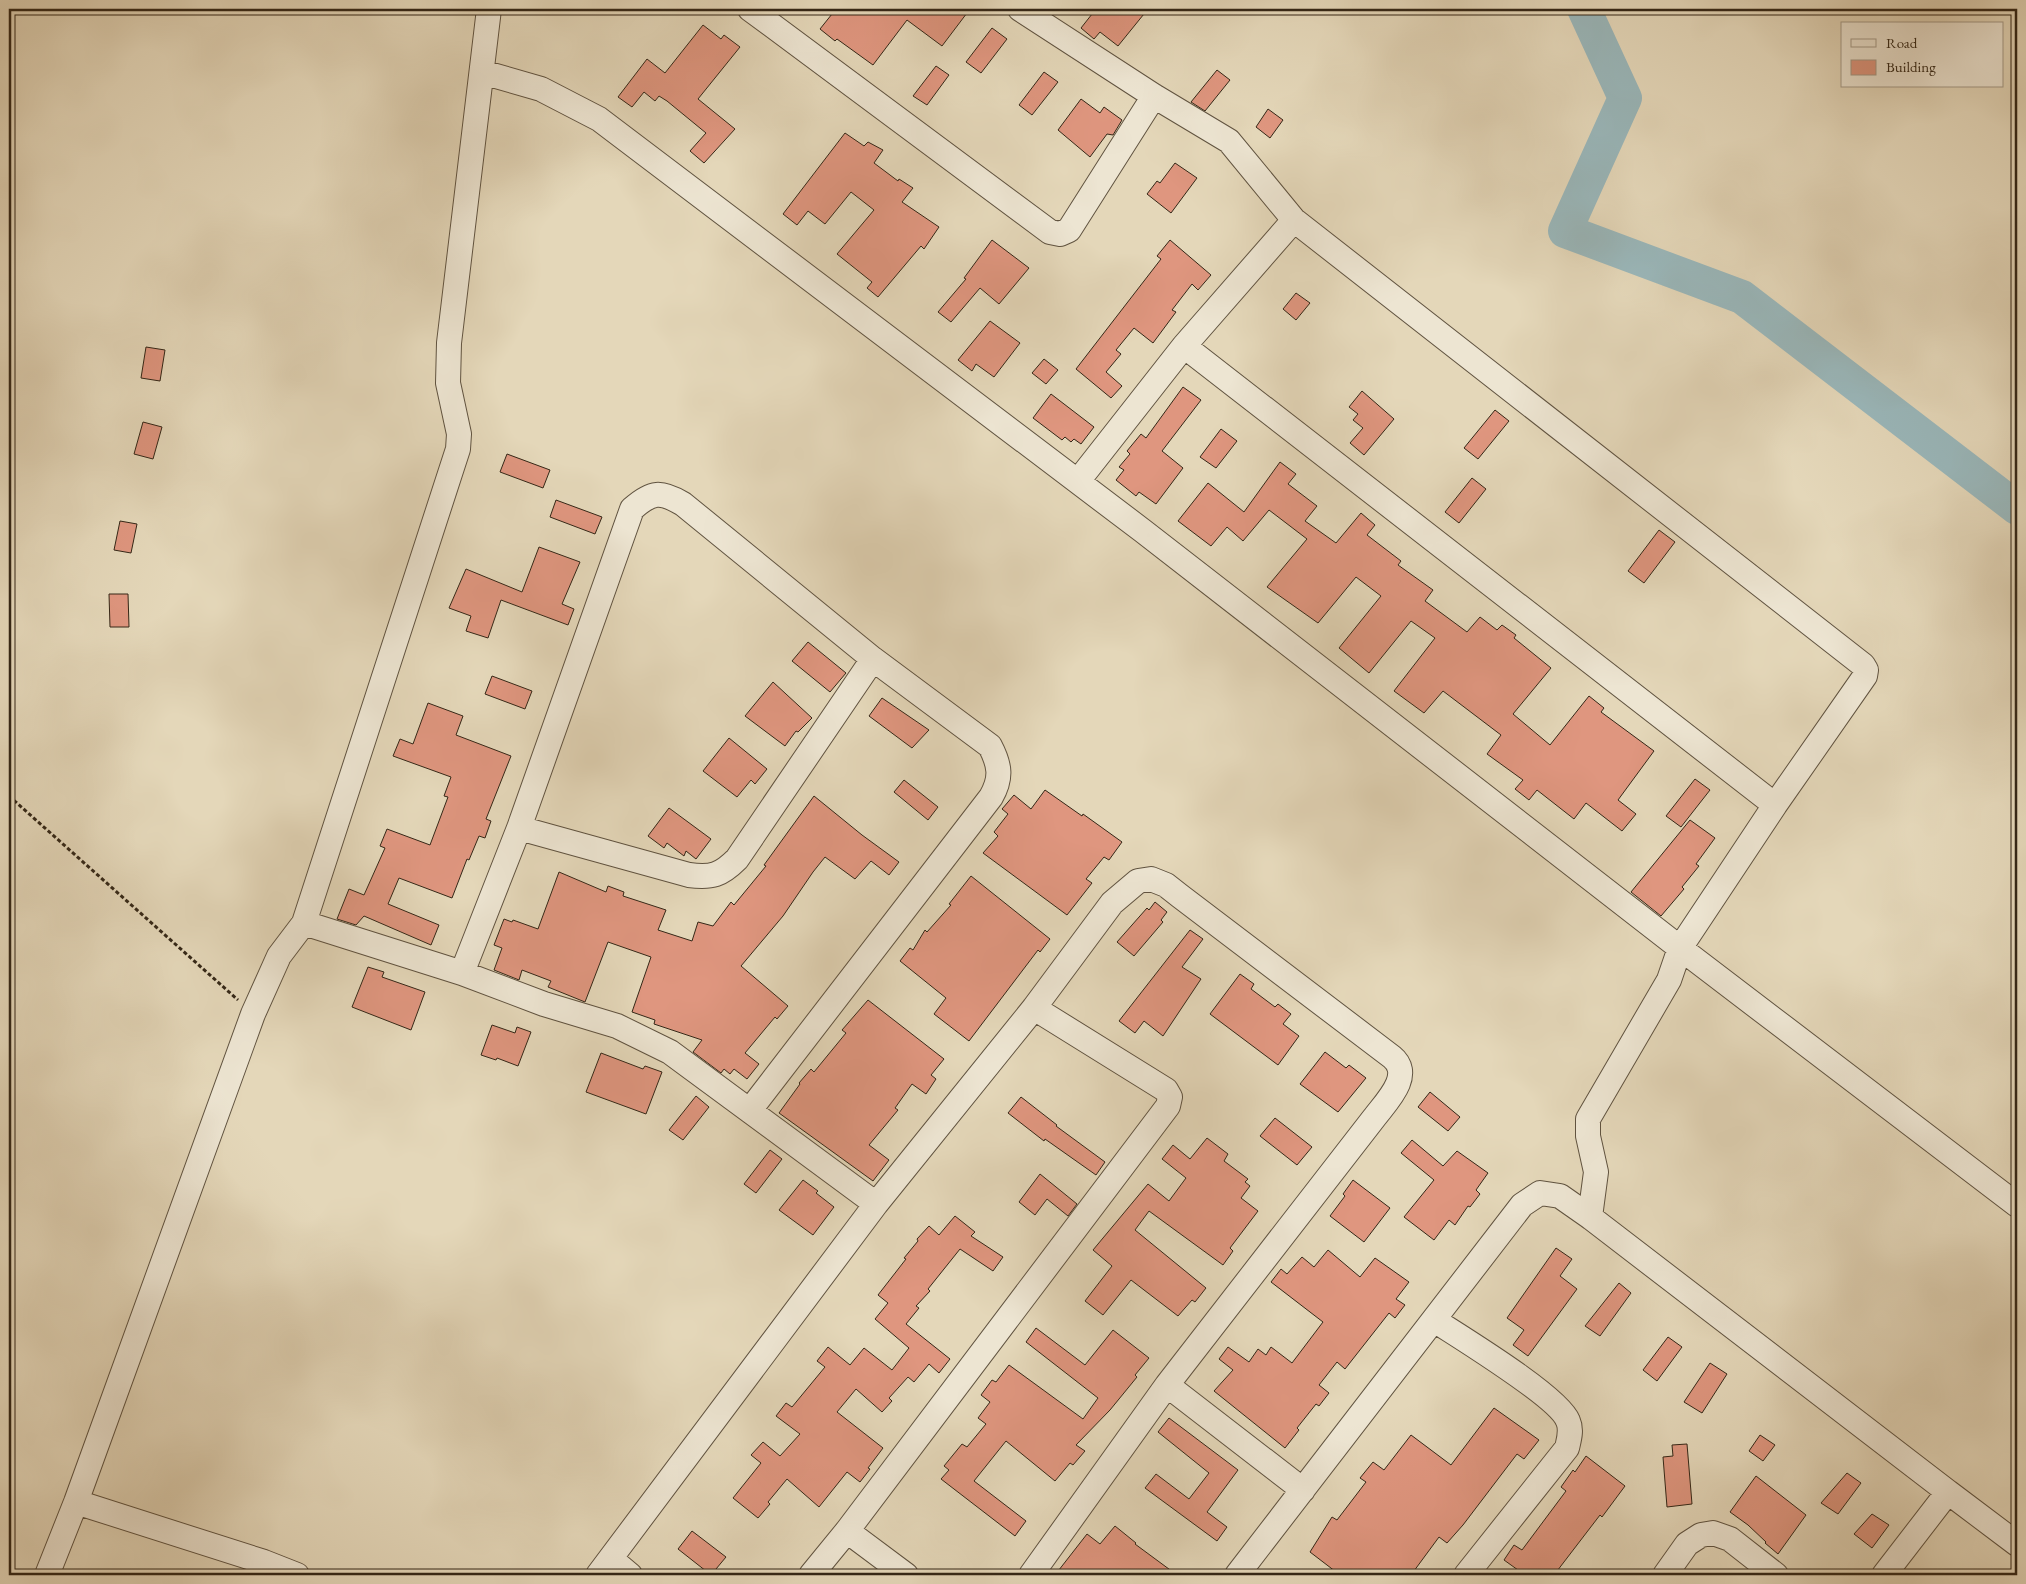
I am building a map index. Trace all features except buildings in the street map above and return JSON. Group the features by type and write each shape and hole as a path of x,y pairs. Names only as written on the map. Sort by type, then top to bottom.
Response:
{"street":[{"path":"47,1575 76,1502 253,1014 279,956 304,922 458,449 458,428 448,383 449,343 489,9"},
{"path":"750,9 1050,232 1060,234 1069,230 1154,96"},
{"path":"1020,9 1154,96 1229,141 1294,220 1863,665 1866,670 1865,676 1775,805 1680,948 1669,980 1588,1119 1588,1136 1596,1172 1590,1217"},
{"path":"482,72 541,88 599,120 1078,481 1680,948 2017,1205"},
{"path":"1078,481 1184,346 1294,220"},
{"path":"1184,346 1775,805"},
{"path":"462,973 518,828 632,508 643,499 654,494 668,495 683,504 873,659 990,746 997,758 999,771 998,786 985,805 750,1110"},
{"path":"518,828 689,875 712,876 726,870 737,859 873,659"},
{"path":"630,1575 604,1567 876,1204 1034,1008 1112,903 1138,881 1150,879 1166,885 1392,1057 1401,1068 1399,1082 1374,1118 1166,1385 1031,1575"},
{"path":"304,922 462,973 544,1004 617,1026 670,1052 876,1204"},
{"path":"811,1575 847,1531 1168,1106 1170,1097 1166,1090 1034,1008"},
{"path":"1237,1575 1522,1205 1540,1193 1560,1196 1590,1217 2017,1544"},
{"path":"1434,1320 1503,1365 1560,1409 1568,1421 1570,1433 1567,1448 1466,1575"},
{"path":"1166,1385 1303,1490"},
{"path":"1884,1575 1948,1492"},
{"path":"76,1502 264,1562 297,1575"},
{"path":"847,1531 906,1575"},
{"path":"1665,1575 1688,1544 1701,1536 1714,1533 1730,1539 1776,1575"}],"path":[{"path":"9,796 253,1014"}],"waterway":[{"path":"1584,9 1625,98 1565,231 1742,297 2017,508"}]}
